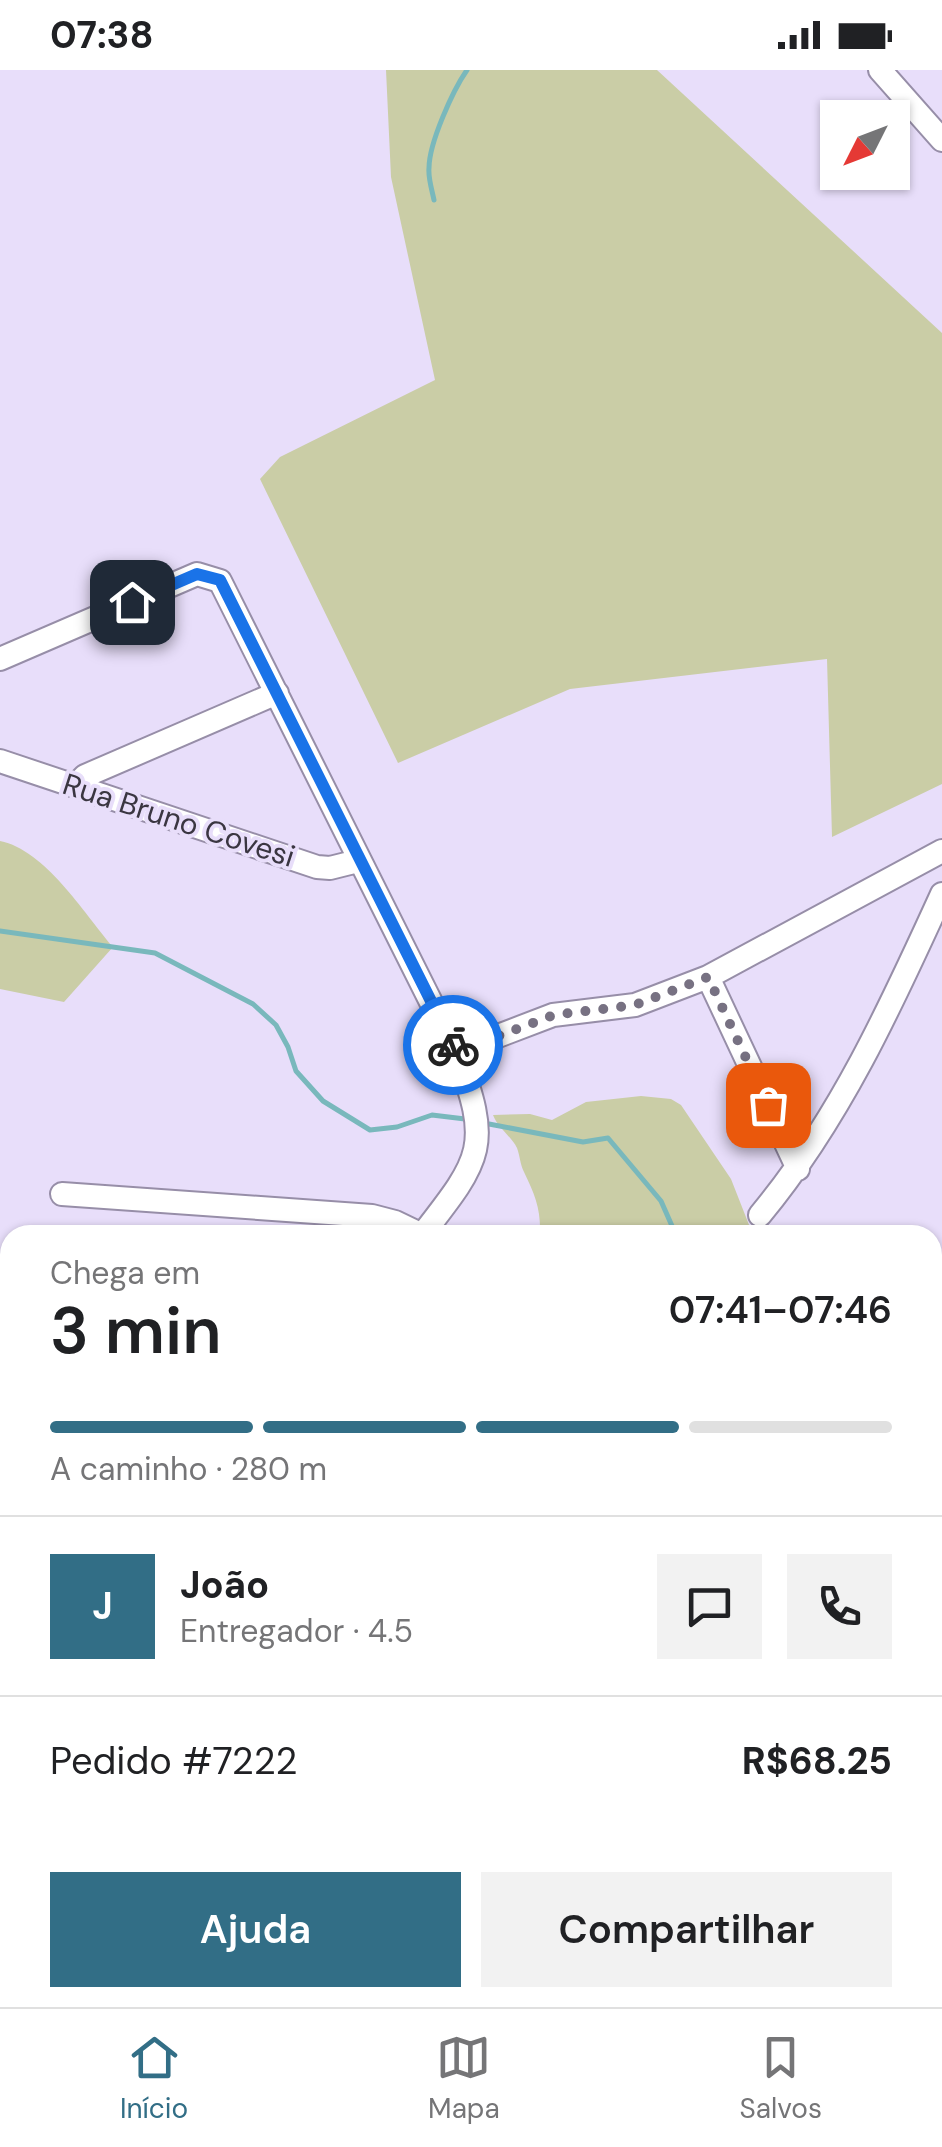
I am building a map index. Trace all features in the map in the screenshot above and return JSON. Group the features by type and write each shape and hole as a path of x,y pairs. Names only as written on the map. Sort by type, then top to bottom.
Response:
{"street":[{"path":"880,70 942,140"},
{"path":"0,659 197,574 220,580 456,1052 476,1111 475,1149 464,1180 430,1225"},
{"path":"74,786 85,776 277,693"},
{"name":"Rua Bruno Covesi","path":"0,761 317,866 330,868 358,860"},
{"path":"456,1052 554,1015 635,1005 708,977 942,851"},
{"path":"760,1215 798,1168 885,1021 942,894"},
{"path":"708,977 798,1168"},
{"path":"62,1194 372,1216 401,1225"}],"green space":[{"path":"386,70 657,70 942,333 942,784 832,837 827,659 570,689 398,763 260,479 280,457 435,380 391,177"},
{"path":"0,841 17,847 48,869 113,947 64,1002 0,989"},
{"path":"641,1096 671,1099 681,1105 731,1179 749,1225 539,1225 536,1202 517,1148 493,1115 530,1114 552,1120 586,1102"}],"waterway":[{"path":"434,200 429,172 433,145 467,70"},
{"path":"0,931 155,953 253,1004 276,1025 296,1071 323,1101 370,1130 397,1127 432,1115 465,1119"},
{"path":"489,1124 583,1142 608,1138 661,1201 672,1225"}],"way so far":[{"path":"453,1045 456,1052 554,1015 635,1005 708,977 768,1105"}],"route":[{"path":"132,602 197,574 220,580 453,1045"}]}
